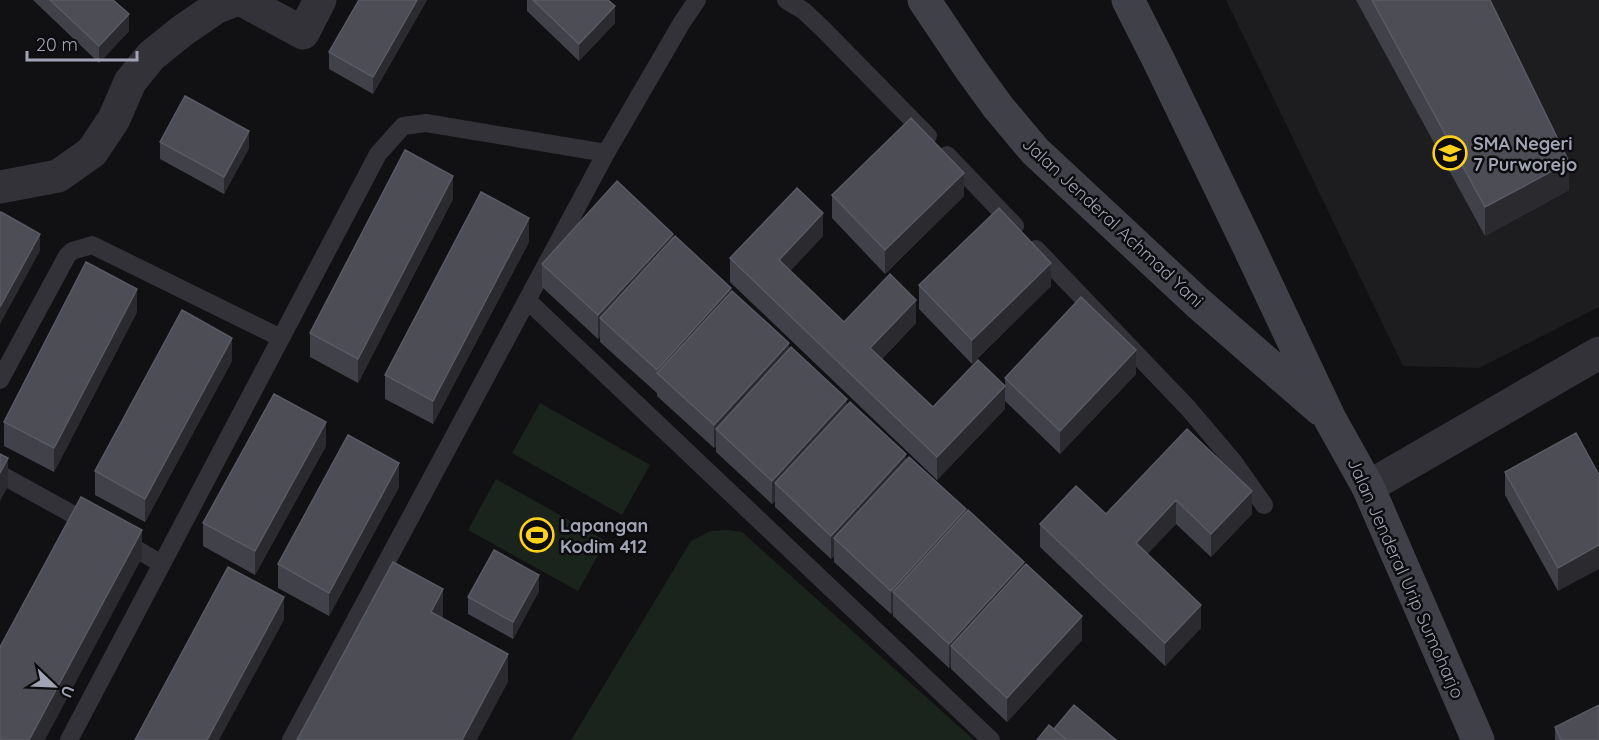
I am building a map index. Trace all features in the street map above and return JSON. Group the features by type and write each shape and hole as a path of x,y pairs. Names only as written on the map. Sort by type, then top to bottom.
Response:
{"main road":[{"name":"Jalan Jenderal Achmad Yani","path":"924,0 998,107 1035,151 1198,303 1330,418"},
{"name":"Jalan Jenderal Urip Sumoharjo","path":"1128,0 1330,418 1368,487 1478,740"}],"street":[{"path":"0,187 58,176 92,152 114,119 130,82 151,56 217,7 236,0"},
{"path":"242,0 303,33 320,0"},
{"path":"1368,487 1599,353"}],"lane":[{"path":"291,740 606,153 697,0"},
{"path":"786,0 810,17 896,102 1180,400 1233,461 1264,505"},
{"path":"69,740 378,154 403,126 426,123 606,153"},
{"path":"0,380 67,256 72,251 92,245 281,338"},
{"path":"527,300 992,740"},
{"path":"0,474 162,564"}],"shaded area":[{"name":"SMA Negeri 7 Purworejo","path":"1226,0 1599,0 1599,307 1479,368 1403,366"},
{"name":"Lapangan Kodim 412","path":"540,403 650,465 622,515 512,453"},
{"name":"Lapangan Kodim 412","path":"496,479 606,541 578,591 468,530"},
{"name":"Lapangan Kodim 412","path":"711,531 742,532 974,740 571,740 691,541"}],"building":[{"path":"50,0 113,0 129,14 99,46"},
{"path":"359,0 417,0 373,77 329,52"},
{"path":"533,0 608,0 615,6 579,44"},
{"path":"1372,0 1490,0 1569,162 1485,207"},
{"path":"185,96 249,131 224,177 160,142"},
{"path":"911,118 964,173 885,250 832,195"},
{"path":"405,150 453,176 358,359 310,333"},
{"path":"617,181 673,234 598,315 542,264"},
{"path":"797,188 823,213 779,260 844,322 890,274 916,300 870,348 933,407 978,360 1005,386 937,457 730,258"},
{"path":"481,192 529,218 433,401 385,375"},
{"path":"999,208 1051,263 972,340 919,285"},
{"path":"0,213 40,234 0,307"},
{"path":"675,236 731,288 657,370 600,318"},
{"path":"86,262 137,289 54,448 4,422"},
{"path":"732,291 789,343 714,425 657,373"},
{"path":"1081,297 1136,350 1060,431 1005,378"},
{"path":"182,310 232,338 145,499 95,471"},
{"path":"791,347 847,399 772,481 716,429"},
{"path":"274,394 326,422 255,551 203,523"},
{"path":"850,402 906,454 831,536 775,483"},
{"path":"1187,429 1252,491 1211,534 1176,500 1136,543 1201,605 1165,643 1040,524 1076,486 1106,514"},
{"path":"1576,433 1599,475 1599,545 1558,568 1505,472"},
{"path":"348,435 399,463 329,593 278,564"},
{"path":"0,454 8,458 0,473"},
{"path":"909,457 966,509 891,591 834,538"},
{"path":"81,497 142,530 29,740 0,740 0,647"},
{"path":"968,510 1024,562 949,644 893,592"},
{"path":"494,550 539,575 513,622 468,597"},
{"path":"393,562 443,589 431,612 508,654 462,740 297,740"},
{"path":"1026,564 1082,616 1007,698 951,646"},
{"path":"228,567 284,597 207,740 135,740"},
{"path":"1074,705 1116,740 1067,740 1054,729"},
{"path":"1599,705 1599,740 1561,740 1555,727"},
{"path":"1049,725 1067,740 1037,740"}],"place":[{"name":"SMA Negeri 7 Purworejo","path":"1450,153"},
{"name":"Lapangan Kodim 412","path":"537,535"}]}
